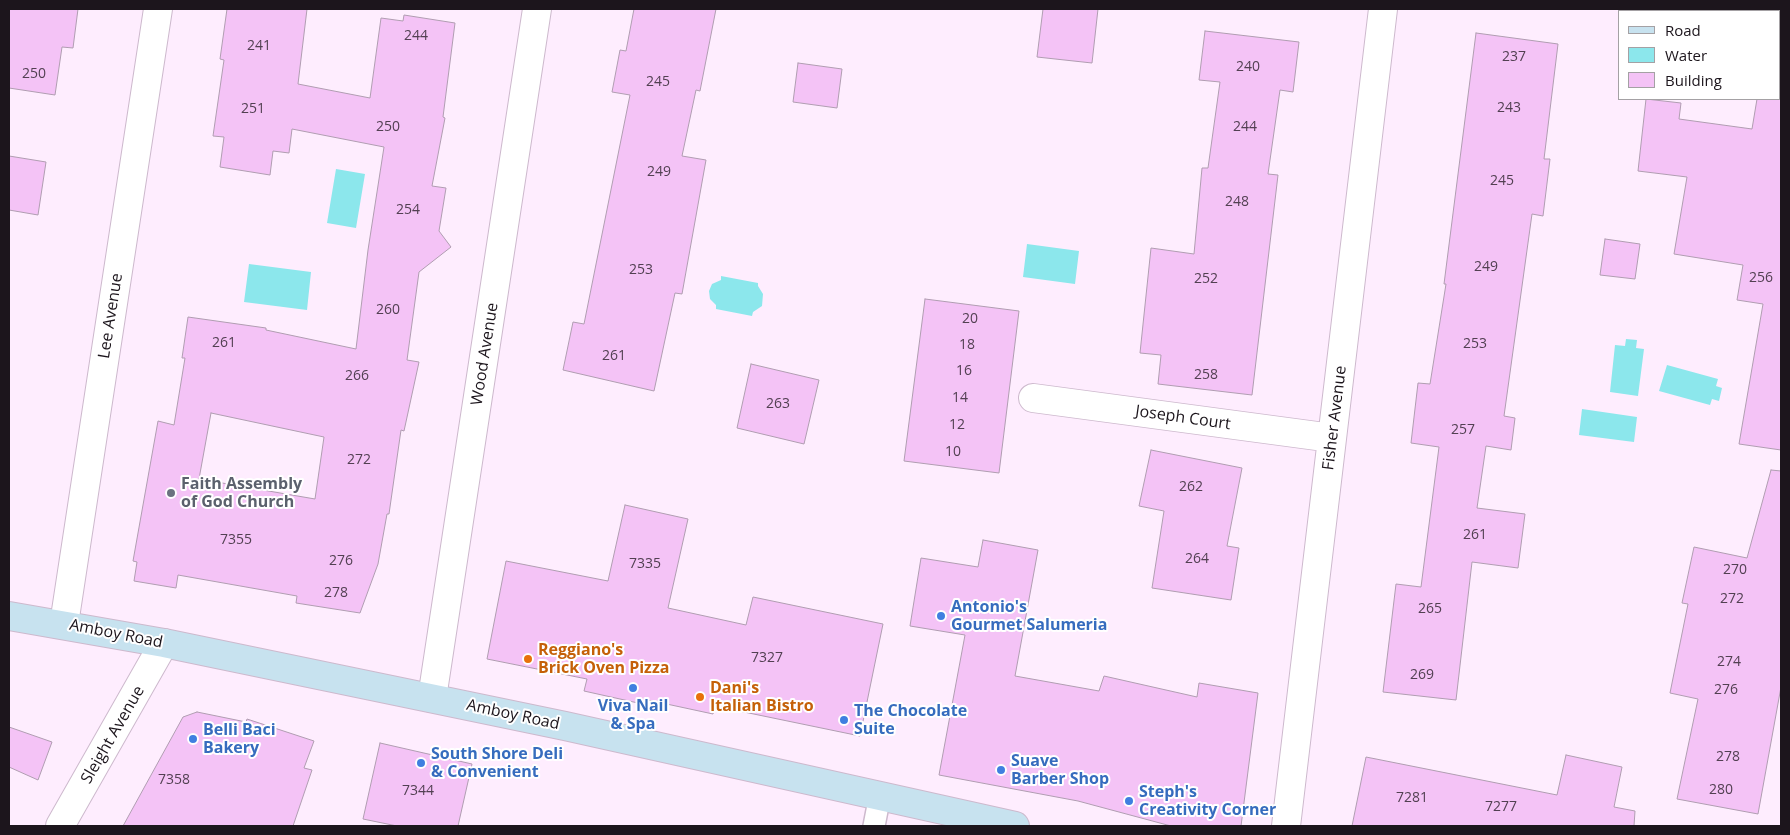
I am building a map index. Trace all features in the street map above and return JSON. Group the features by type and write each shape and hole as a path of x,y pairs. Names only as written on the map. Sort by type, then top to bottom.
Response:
{"main road":[{"name":"Amboy Road","path":"9,616 64,624 164,643 432,698 1015,826"}],"street":[{"name":"Lee Avenue","path":"64,624 158,9"},
{"name":"Wood Avenue","path":"432,698 538,9"},
{"name":"Fisher Avenue","path":"1286,826 1384,9"},
{"name":"Joseph Court","path":"1033,398 1332,438"},
{"name":"Sleight Avenue","path":"60,826 164,643"}],"lane":[{"path":"874,826 880,795"}],"water":[{"path":"336,169 365,174 356,228 327,223"},
{"path":"1027,244 1079,251 1075,284 1023,277"},
{"path":"249,264 311,272 307,310 244,302"},
{"path":"721,276 758,283 763,294 762,306 753,312 752,316 716,309 716,305 710,299 709,291 712,284 721,280"},
{"path":"1626,339 1637,340 1636,348 1644,349 1638,396 1610,392 1615,345 1625,346"},
{"path":"1667,365 1718,379 1716,386 1722,388 1719,401 1712,399 1710,405 1659,391"},
{"path":"1582,409 1637,417 1634,442 1579,435"}],"building":[{"path":"9,9 78,9 73,48 62,47 55,95 9,88"},
{"path":"227,9 307,9 298,84 370,98 381,18 403,21 404,15 455,23 443,117 445,118 432,186 446,188 439,231 451,247 419,272 407,360 419,362 404,431 401,430 389,514 387,514 378,564 360,613 296,603 297,596 178,575 176,588 134,581 137,562 133,561 158,421 174,425 185,358 182,358 188,317 266,328 266,330 356,349 368,250 384,147 292,129 289,153 273,151 270,175 220,167 224,137 213,136 224,60 220,59","holes":["211,413 324,437 315,499 199,479"]},
{"path":"634,9 716,9 700,91 696,90 682,156 706,160 682,294 675,293 654,391 563,370 573,322 584,324 630,95 612,92 620,50 626,51"},
{"path":"1043,9 1098,9 1092,63 1037,57"},
{"path":"1205,31 1299,42 1293,92 1280,90 1268,174 1278,175 1252,395 1158,384 1161,355 1140,353 1151,248 1194,254 1202,168 1208,168 1220,82 1199,80"},
{"path":"1476,33 1558,44 1544,159 1550,159 1543,216 1532,214 1504,416 1515,418 1511,450 1486,446 1477,508 1525,514 1518,568 1472,562 1456,700 1383,692 1396,584 1421,587 1439,447 1411,443 1418,383 1430,384 1446,284 1444,284"},
{"path":"798,63 842,69 837,108 793,102"},
{"path":"1781,68 1781,450 1739,444 1763,304 1737,300 1743,265 1674,254 1687,177 1638,171 1646,100 1681,103 1679,119 1752,129 1757,100 1780,100"},
{"path":"9,156 46,162 38,215 9,210"},
{"path":"1605,239 1640,244 1635,279 1600,275"},
{"path":"925,299 1019,311 999,473 904,461"},
{"path":"751,364 819,380 804,444 737,428"},
{"path":"1151,450 1242,468 1227,546 1239,548 1231,600 1152,588 1164,511 1139,506"},
{"path":"1771,470 1781,471 1781,687 1758,814 1677,799 1698,699 1670,693 1688,604 1682,603 1694,547 1747,558"},
{"path":"625,505 688,519 668,608 746,625 753,597 883,624 860,736 715,706 713,714 648,700 647,705 584,691 587,679 487,659 506,561 608,581"},
{"path":"983,540 1038,550 1015,676 1099,691 1104,676 1197,697 1199,683 1258,693 1241,826 1171,826 1078,801 939,775 965,635 910,626 921,558 978,567"},
{"path":"197,712 246,722 247,719 314,741 304,768 312,770 293,826 123,826 183,717"},
{"path":"9,727 52,742 38,780 9,767"},
{"path":"380,743 472,764 458,826 397,826 363,819"},
{"path":"1566,755 1622,767 1614,807 1635,811 1634,826 1352,826 1366,757 1557,795"}],"place":[{"name":"Faith Assembly of God Church","path":"171,493"},
{"name":"Antonio's Gourmet Salumeria","path":"941,616"},
{"name":"Reggiano's Brick Oven Pizza","path":"528,659"},
{"name":"Viva Nail & Spa","path":"633,688"},
{"name":"Dani's Italian Bistro","path":"700,697"},
{"name":"The Chocolate Suite","path":"844,720"},
{"name":"Belli Baci Bakery","path":"193,739"},
{"name":"South Shore Deli & Convenient","path":"421,763"},
{"name":"Suave Barber Shop","path":"1001,770"},
{"name":"Steph's Creativity Corner","path":"1129,801"}]}
